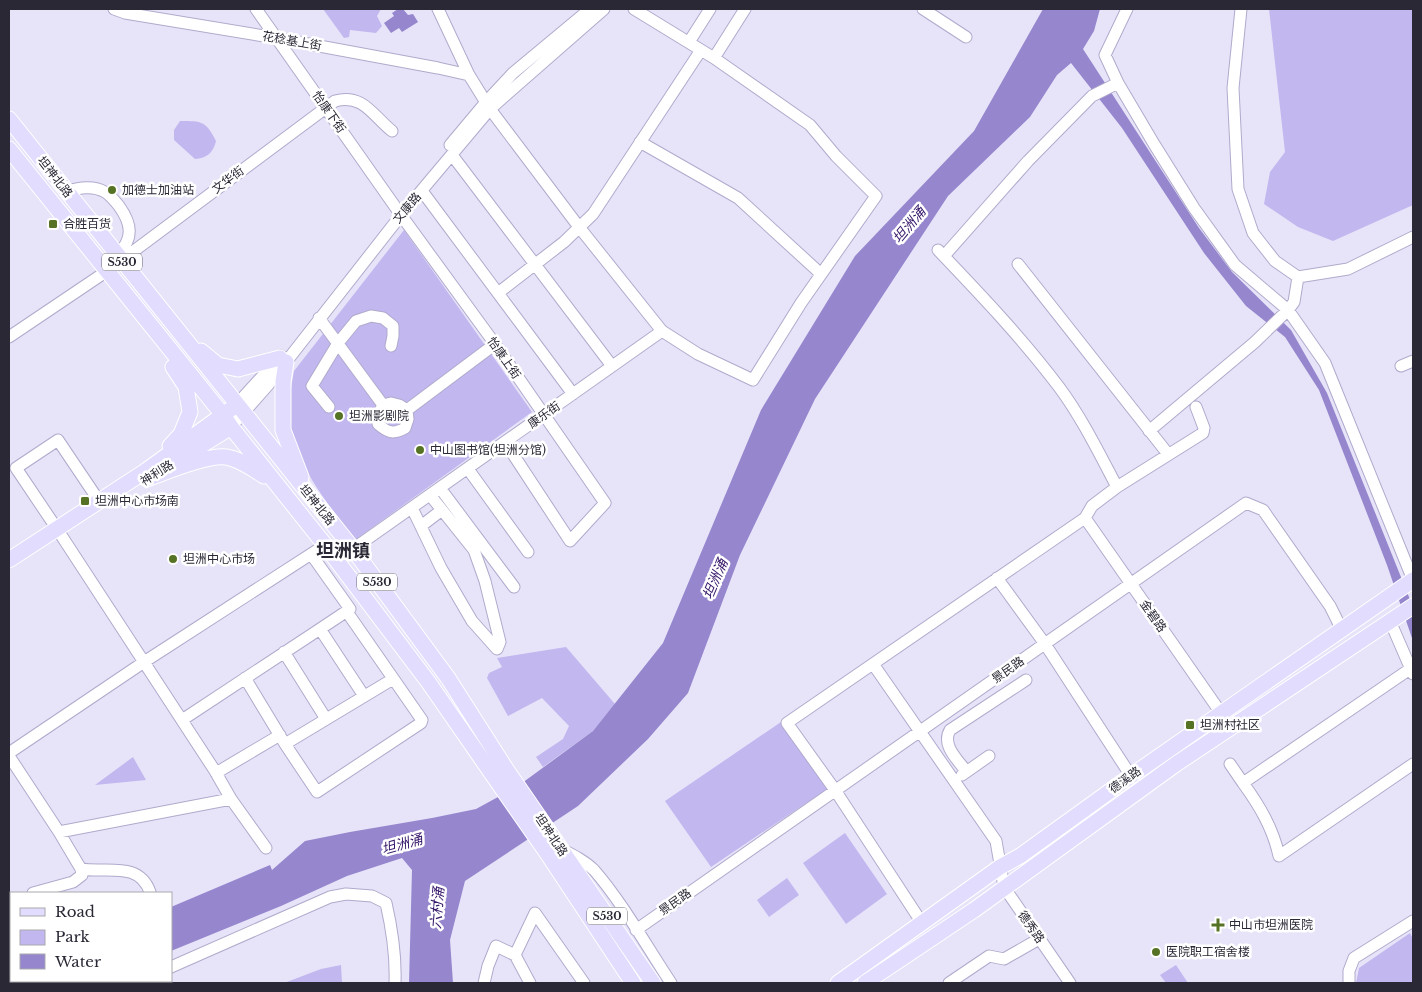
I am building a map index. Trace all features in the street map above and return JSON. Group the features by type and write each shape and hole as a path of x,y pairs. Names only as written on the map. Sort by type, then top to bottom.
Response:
{"main road":[{"name":"坦神北路","path":"9,119 352,550 448,678 500,773"},
{"name":"坦神北路","path":"9,149 325,545 500,773 555,853 653,983"},
{"path":"147,474 181,434 190,412 186,387 167,358 154,330"},
{"path":"178,332 218,364 238,369 283,360 283,430 311,498"},
{"name":"神利路","path":"9,570 59,532 227,421 240,409"},
{"path":"9,560 59,532 99,501 147,474 225,456 244,463 278,485"},
{"name":"德溪路","path":"838,983 1000,867 1020,856 1131,776 1412,581"},
{"name":"德溪路","path":"865,983 1004,888 1176,764 1413,606"},
{"name":"坦神北路","path":"555,853 633,983"}],"street":[{"name":"花稔基上街","path":"114,9 125,13 276,38 470,75"},
{"name":"怡康下街","path":"256,9 399,212"},
{"path":"438,9 470,75 488,106 579,227 662,331 698,354 753,380 821,274 876,196 836,156 810,125 714,58 634,9"},
{"path":"240,409 283,360 399,212 488,106 513,73 590,9"},
{"name":"文康路","path":"283,360 319,318 399,212 422,190 452,155 488,106 604,9"},
{"path":"689,42 710,9"},
{"path":"714,58 745,9"},
{"path":"922,9 966,38"},
{"path":"1127,9 1105,55 1118,83 1194,208 1235,265 1288,310 1325,363 1412,581"},
{"path":"1241,9 1233,88 1238,189 1253,233 1275,261 1298,277 1348,269 1413,237"},
{"path":"498,292 564,242 593,214 701,50"},
{"path":"1117,486 1091,438 1060,388 1005,320 941,253 1092,96 1118,83"},
{"name":"文华街","path":"9,337 107,271 119,257 335,101 343,99 365,105 392,132"},
{"path":"640,142 738,198 821,274"},
{"path":"452,155 612,366"},
{"path":"66,192 81,187 97,189 106,192 113,199 129,223 129,233 119,257"},
{"path":"422,190 573,394"},
{"name":"怡康上街","path":"399,212 495,344 606,503 570,541 505,442"},
{"path":"1018,264 1168,454"},
{"path":"1149,431 1256,342 1288,310 1294,302 1298,277"},
{"path":"329,407 312,386 338,343 356,321 371,316 383,318 393,326 391,346"},
{"path":"319,318 383,405"},
{"name":"康乐街","path":"352,550 662,331"},
{"path":"407,410 495,344"},
{"path":"1401,366 1413,361"},
{"path":"391,403 407,410 408,419 405,428 398,432 387,432 378,424 378,413 383,405 391,403"},
{"path":"922,923 835,790 787,723 1085,518 1092,506 1117,486 1203,433 1204,428 1196,407"},
{"path":"99,501 58,440 12,470 59,532 182,720 231,799 266,848"},
{"path":"468,469 528,552"},
{"path":"412,508 441,568 472,621 497,649 500,642 485,581 474,550 442,510 435,492"},
{"path":"435,492 514,587"},
{"name":"景民路","path":"636,930 1246,503 1262,510 1330,606 1342,630"},
{"path":"421,526 442,510"},
{"name":"金碧路","path":"1085,518 1221,713"},
{"path":"37,892 73,882 82,876 81,869 9,754 144,662 325,545"},
{"path":"182,720 350,610 311,554"},
{"path":"997,578 1045,644 1131,776"},
{"path":"245,678 317,792 421,723 422,720 347,612"},
{"path":"1243,783 1412,672 1393,619"},
{"path":"320,629 364,696"},
{"path":"284,652 326,719"},
{"name":"德秀路","path":"873,664 996,842 1004,888 1070,983"},
{"path":"216,773 326,719 393,679"},
{"path":"966,772 948,746 946,740 950,730 1026,680"},
{"path":"974,693 984,708"},
{"path":"954,780 989,756"},
{"path":"1230,764 1263,813 1272,832 1279,856 1413,764"},
{"path":"59,832 231,799"},
{"path":"555,853 575,856 593,869 671,983"},
{"path":"81,869 129,871 147,881 150,892"},
{"path":"172,968 330,897 346,894 372,896 386,903 396,970 395,983"},
{"path":"515,954 535,913 584,983"},
{"path":"1350,983 1349,971 1354,958 1413,920"},
{"path":"949,983 988,956 1004,959 1039,939"},
{"path":"484,983 496,946 515,954 530,983"}],"green space":[{"path":"323,9 381,9 377,16 382,26 376,33 350,30 349,37 344,38"},
{"path":"1269,9 1413,9 1413,205 1333,241 1298,227 1264,204 1270,172 1285,152"},
{"path":"180,121 202,123 209,129 216,141 209,154 195,159 174,140 174,130"},
{"path":"404,230 532,412 355,540 316,486 294,442 289,419 289,405 294,371"},
{"path":"566,647 615,704 593,731 543,767 536,757 563,739 569,726 542,698 508,716 487,678 489,673 502,667 497,658"},
{"path":"781,722 827,789 711,867 665,801"},
{"path":"133,757 146,780 95,785"},
{"path":"845,833 887,894 846,924 803,863"},
{"path":"787,878 799,895 769,917 757,900"},
{"path":"1410,933 1413,939 1413,983 1356,983 1359,968"},
{"path":"341,965 342,983 284,983 321,969"},
{"path":"1176,965 1188,983 1166,983 1160,975"}],"water":[{"path":"398,9 403,9 408,15 413,14 418,22 402,32 399,28 391,33 384,23 394,16 392,13"},
{"path":"1043,9 1100,9 1094,31 1083,49 1199,228 1232,272 1291,330 1327,393 1413,607 1413,641 1387,565 1319,390 1285,337 1246,306 1204,253 1122,128 1071,63 1057,75 1030,117 948,196 815,399 740,555 688,693 648,739 578,806 465,881 450,940 453,983 409,983 412,870 402,858 347,876 281,906 172,951 172,907 270,865 272,870 305,841 476,809 518,786 593,731 663,643 761,410 855,256 974,131"}],"place":[{"name":"加德士加油站","path":"112,190"},
{"name":"合胜百货","path":"53,224"},
{"name":"坦洲影剧院","path":"339,416"},
{"name":"中山图书馆(坦洲分馆)","path":"420,450"},
{"name":"坦洲中心市场南","path":"85,501"},
{"name":"坦洲中心市场","path":"173,559"},
{"name":"坦洲村社区","path":"1190,725"},
{"name":"中山市坦洲医院","path":"1218,925"},
{"name":"医院职工宿舍楼","path":"1156,952"}],"district":[{"name":"坦洲镇","path":"343,551"}],"water label":[{"name":"坦洲涌","path":"909,225"},
{"name":"坦洲涌","path":"715,579"},
{"name":"坦洲涌","path":"402,844"},
{"name":"六村涌","path":"437,908"}]}
